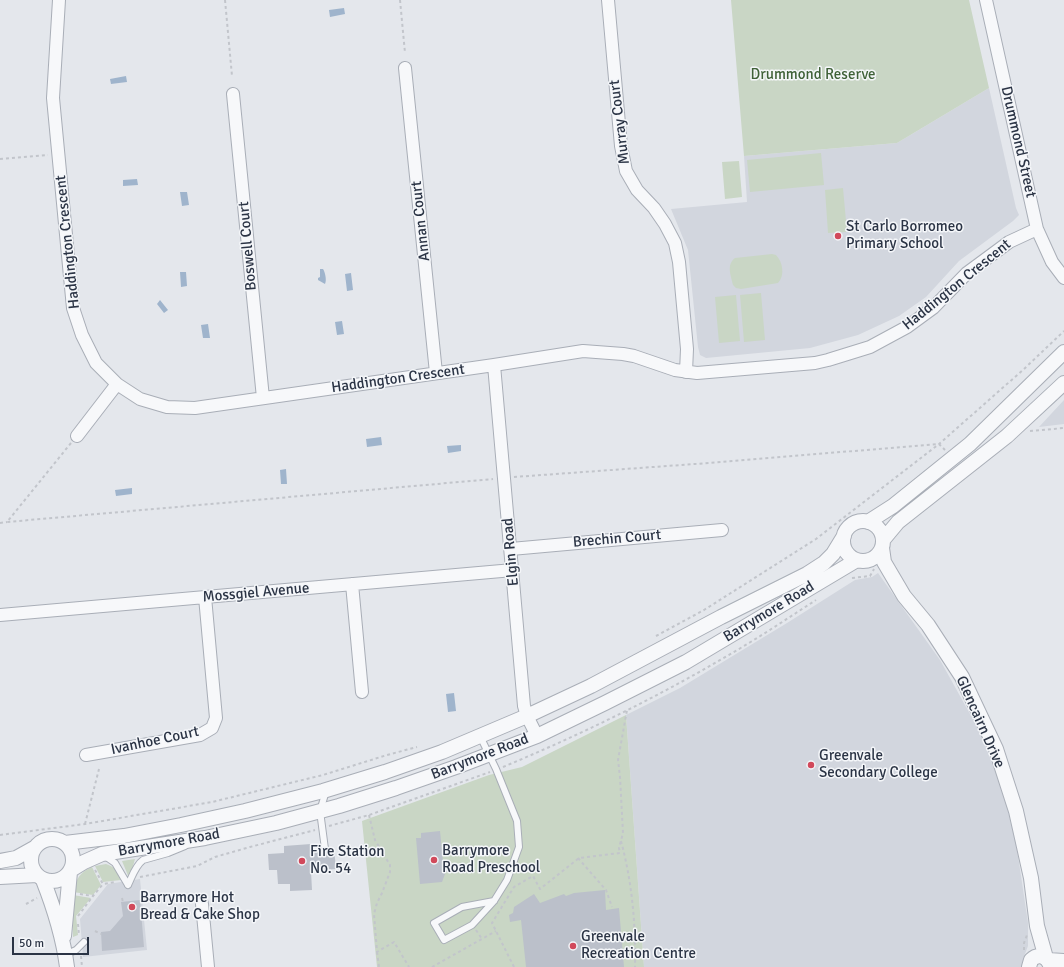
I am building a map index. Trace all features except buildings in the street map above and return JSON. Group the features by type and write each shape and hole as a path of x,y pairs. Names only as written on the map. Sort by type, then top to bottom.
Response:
{"street":[{"name":"Haddington Crescent","path":"59,0 54,98 73,308 82,335 96,362 117,384 140,399 167,407 195,408 494,365 582,350 611,352 634,356 686,372 702,373 815,363 862,350 879,343 907,327 933,308 967,273 1009,242 1037,229"},
{"name":"Murray Court","path":"608,0 621,146 626,171 637,190 654,208 665,224 675,243 679,262 687,349 686,372"},
{"name":"Drummond Street","path":"986,0 1037,229 1052,262 1064,278"},
{"name":"Annan Court","path":"405,68 436,373"},
{"name":"Boswell Court","path":"233,94 263,398"},
{"path":"868,522 893,506 970,444 1064,352"},
{"name":"Elgin Road","path":"494,365 524,706 527,716 537,736"},
{"path":"77,436 117,384"},
{"path":"882,544 879,529 875,525 868,522 854,524 848,529 844,536 844,546 848,553 862,560 873,558 878,554 882,544 898,522 1007,436 1064,384"},
{"name":"Brechin Court","path":"511,549 722,530"},
{"name":"Barrymore Road","path":"65,843 124,836 181,825 326,790 442,752 527,716 591,686 807,574 824,563 833,554 844,536"},
{"name":"Glencairn Drive","path":"882,544 884,562 904,596 928,625 962,677 996,749 1016,811 1031,878 1037,926 1048,962"},
{"name":"Glencairn Drive","path":"862,560 878,566 895,581"},
{"name":"Barrymore Road","path":"70,871 84,862 102,854 205,838 276,823 320,811 396,788 537,736 605,704 686,662 862,560"},
{"name":"Mossgiel Avenue","path":"0,615 513,570"},
{"path":"352,584 362,692"},
{"name":"Ivanhoe Court","path":"86,755 200,735 212,728 216,718 205,597"},
{"path":"0,861 16,858 34,848 40,842 49,839 65,843 71,851 74,860 70,871 65,955"},
{"path":"34,848 30,862 32,869 40,877 50,882 58,881 64,878 70,871"},
{"path":"0,877 40,877"},
{"path":"40,877 54,908 65,955"},
{"path":"202,904 208,967"},
{"name":"Glencairn Drive","path":"1030,963 1037,926"},
{"path":"1030,963 1037,956 1040,956 1048,962 1064,961"}],"lane":[{"path":"480,736 496,769 517,821 519,847 507,880 494,901 472,925 444,940 434,923 462,907 494,901"},
{"path":"325,849 320,811 326,790"},
{"path":"102,854 115,863 128,879 139,863 143,860 168,854 205,838"},
{"path":"65,955 76,950 82,944"}],"path":[{"path":"225,0 232,76"},
{"path":"400,0 405,53"},
{"path":"0,159 59,154"},
{"path":"652,639 704,610 816,539 939,444 1024,369 1064,331"},
{"path":"1029,431 1064,428"},
{"path":"7,522 77,436"},
{"path":"939,444 952,458"},
{"path":"0,523 505,478 939,444"},
{"path":"514,967 492,923 514,888 532,876 540,889 578,858 620,854 619,848 624,833 618,760 627,710"},
{"path":"0,835 85,824 212,802 324,775 387,754 424,745"},
{"path":"85,824 99,769"},
{"path":"369,815 375,840 390,865 390,872 374,914 379,967"},
{"path":"621,841 632,890 635,967"},
{"path":"578,858 606,890 612,907"},
{"path":"78,917 103,884 197,866 201,863"},
{"path":"94,867 103,884"},
{"path":"74,894 93,896"},
{"path":"26,904 37,898"},
{"path":"122,898 123,902"},
{"path":"78,923 82,944 82,967"},
{"path":"95,931 101,934"},
{"path":"432,967 496,931"},
{"path":"377,952 394,942 409,967"}],"shaded area":[{"name":"St Carlo Borromeo Primary School","path":"989,88 1016,208 1019,215 1013,221 959,261 926,297 899,316 858,335 810,348 706,358 700,355 688,250 671,209 747,202 744,156 897,143"},
{"path":"1064,400 1064,424 1039,427 1051,414"},
{"name":"Greenvale Secondary College","path":"878,573 940,660 980,732 1004,794 1017,849 1028,923 1028,946 1023,959 1023,967 644,967 626,715 680,688 855,580 872,577"},
{"path":"140,879 147,950 83,957 80,919 108,884"}],"green space":[{"name":"Drummond Reserve","path":"731,0 969,0 989,88 897,143 744,156"},
{"path":"821,153 824,185 750,192 747,160"},
{"path":"739,161 742,197 725,199 722,162"},
{"path":"843,188 847,232 828,233 825,190"},
{"path":"772,254 776,255 782,265 782,277 778,283 741,289 736,288 733,285 730,267 735,258"},
{"path":"761,293 765,340 744,342 740,295"},
{"path":"736,295 740,341 719,343 715,297"},
{"path":"626,715 644,967 377,967 362,821 489,775 522,767"},
{"path":"135,859 130,877 129,878 122,861"},
{"path":"106,864 111,866 120,874 121,880 103,882 95,866"},
{"path":"92,867 101,885 93,895 73,892 79,876 84,871"},
{"path":"73,895 91,898 76,916 78,935 73,937 72,913"}],"water":[{"path":"344,8 345,14 330,17 329,10"},
{"path":"126,76 127,82 111,84 110,79"},
{"path":"137,179 138,185 123,186 123,180"},
{"path":"180,192 187,192 189,205 182,206"},
{"path":"320,269 323,269 326,278 325,284 318,280 320,277"},
{"path":"180,272 186,272 187,286 181,287"},
{"path":"351,273 353,290 347,291 345,274"},
{"path":"160,300 168,310 164,313 157,304"},
{"path":"342,321 344,334 337,335 335,322"},
{"path":"208,324 210,338 203,338 201,325"},
{"path":"381,437 382,445 367,447 366,439"},
{"path":"461,445 461,451 448,453 447,446"},
{"path":"286,469 287,484 281,484 280,470"},
{"path":"132,488 132,494 116,496 115,490"},
{"path":"454,693 456,711 448,712 446,694"}],"place":[{"name":"St Carlo Borromeo Primary School","path":"838,236"},
{"name":"Greenvale Secondary College","path":"811,765"},
{"name":"Barrymore Road Preschool","path":"434,860"},
{"name":"Fire Station No. 54","path":"302,861"},
{"name":"Barrymore Hot Bread & Cake Shop","path":"132,907"},
{"name":"Greenvale Recreation Centre","path":"573,946"}]}
